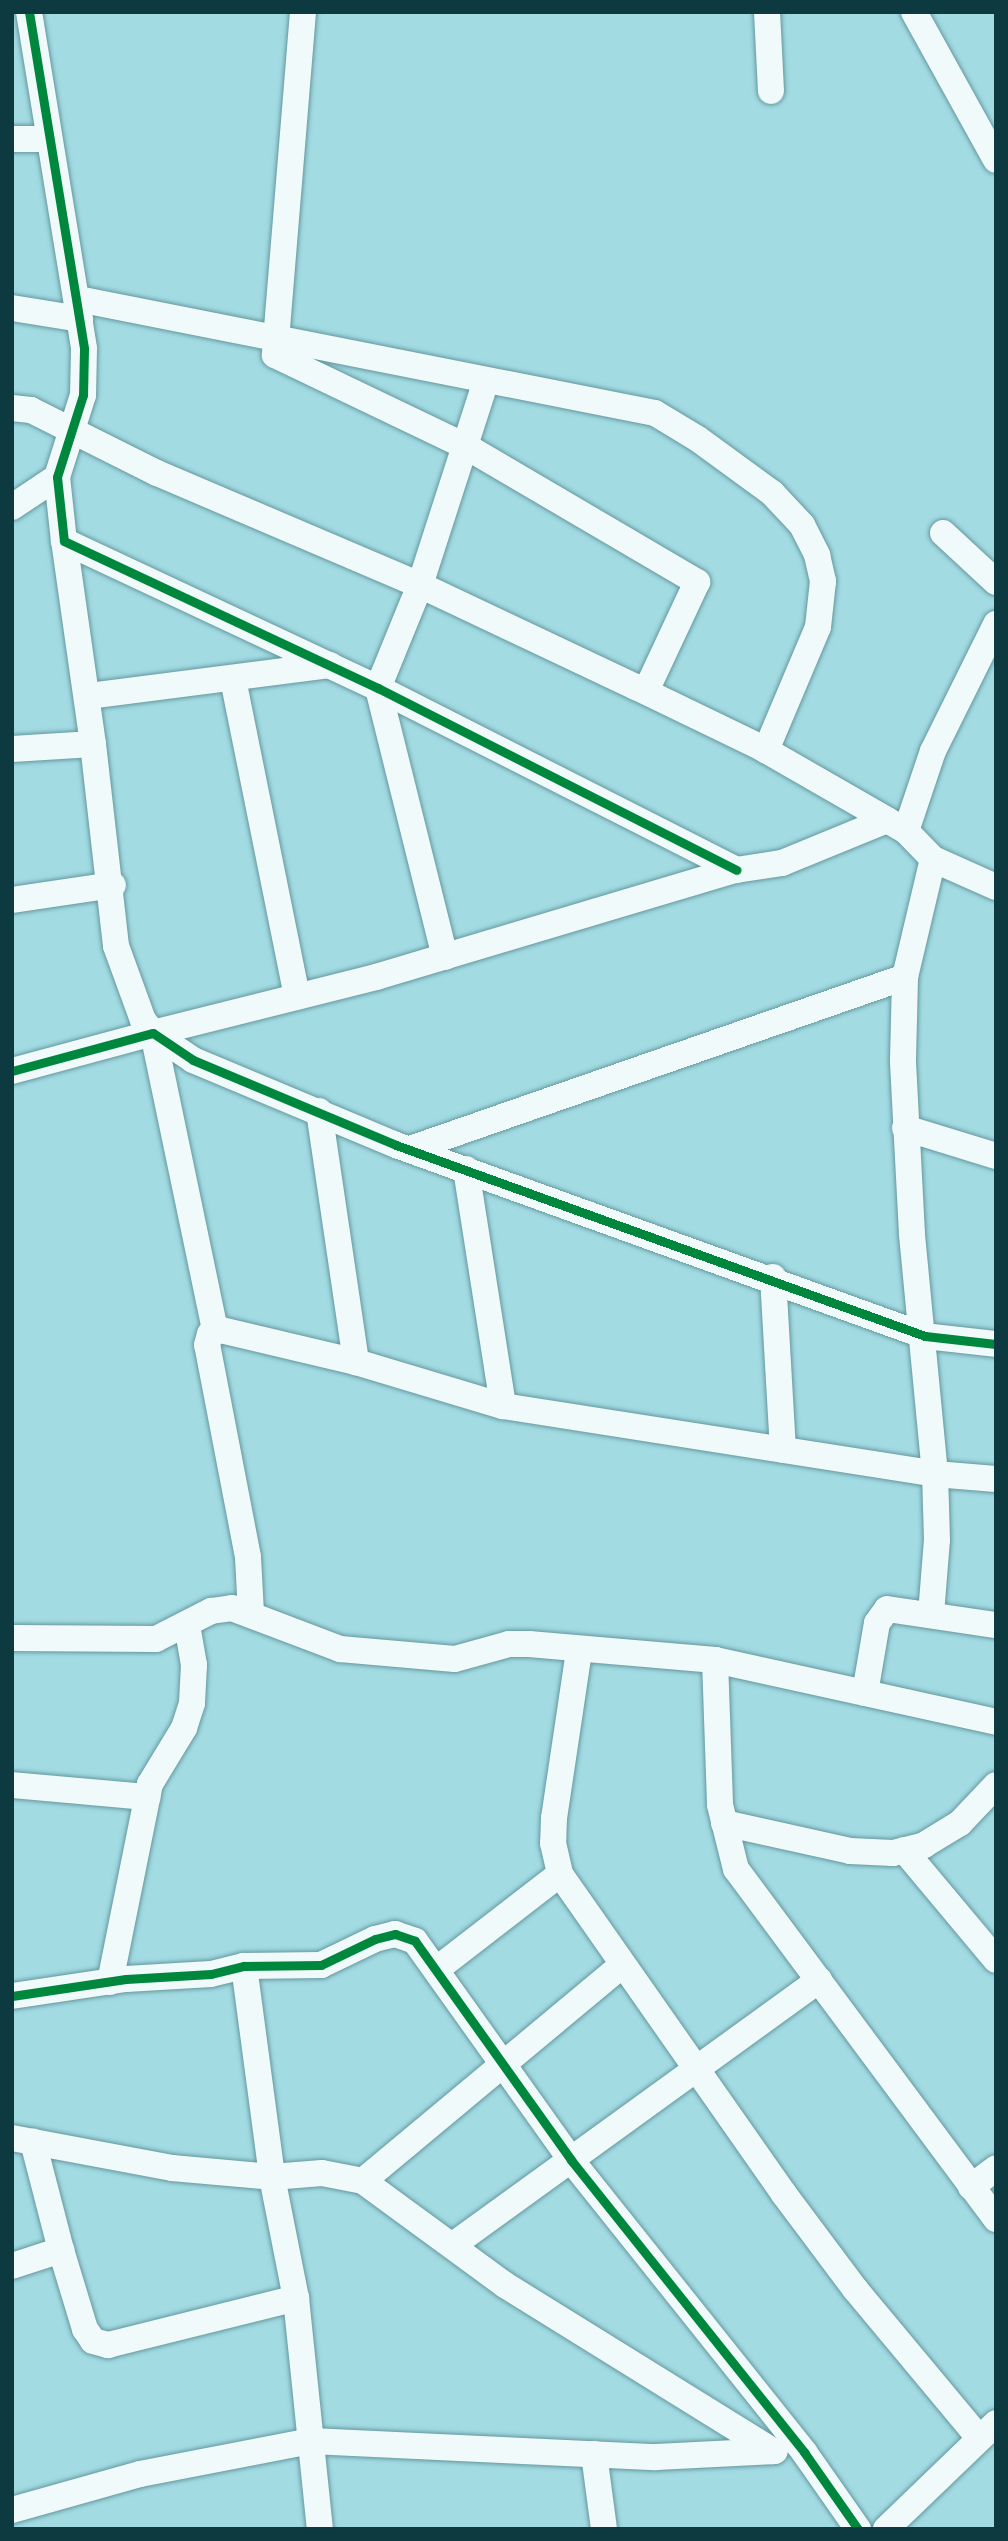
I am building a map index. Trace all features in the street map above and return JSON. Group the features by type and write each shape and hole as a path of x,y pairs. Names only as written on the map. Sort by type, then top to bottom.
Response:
{"street":[{"path":"29,12 48,139 79,309 83,396 69,428 57,477 64,541 89,696 113,885 117,946 143,1020 153,1033 193,1060 410,1149 773,1277 925,1335 996,1344"},
{"path":"303,12 275,355 467,447 697,582 646,691"},
{"path":"767,12 771,91"},
{"path":"915,12 996,160"},
{"path":"12,139 48,139"},
{"path":"12,308 79,309 277,340 655,413 772,493 802,525 817,555 823,581 818,627 766,750"},
{"path":"445,957 378,688 420,585 467,447 486,380"},
{"path":"12,408 31,410 194,489 420,585 646,691 766,750 896,826 933,859 996,887"},
{"path":"15,510 57,477"},
{"path":"943,533 996,582"},
{"path":"64,541 378,688 736,870"},
{"path":"12,1071 445,957 736,870 818,852 896,826 996,624"},
{"path":"89,696 330,665"},
{"path":"233,679 297,997"},
{"path":"12,749 93,744"},
{"path":"930,1614 937,1541 935,1474 905,1128 905,977 933,859"},
{"path":"12,900 113,885"},
{"path":"410,1149 905,977"},
{"path":"153,1033 215,1331 207,1345 248,1557 251,1613"},
{"path":"319,1111 356,1362"},
{"path":"905,1128 996,1156"},
{"path":"466,1169 503,1406"},
{"path":"773,1277 783,1450"},
{"path":"215,1331 356,1362 503,1406 935,1474 996,1479"},
{"path":"865,1693 880,1615 893,1606 996,1625"},
{"path":"12,1638 156,1639 211,1611 232,1608 251,1613 307,1640 340,1649 455,1659 509,1644 715,1660 996,1723"},
{"path":"110,1982 132,1890 147,1797 192,1703 194,1665 187,1625"},
{"path":"579,1651 554,1818 553,1843 560,1874 622,1965 855,2289 991,2428 886,2529"},
{"path":"715,1660 715,1748 724,1824 736,1869 996,2219"},
{"path":"12,1785 147,1797"},
{"path":"724,1824 850,1851 904,1850 924,1845 960,1823 996,1785"},
{"path":"904,1850 996,1960"},
{"path":"436,1969 560,1874"},
{"path":"12,1996 110,1982 198,1975 244,1966 321,1965 374,1939 395,1934 415,1941 500,2064 571,2160 804,2452 858,2529"},
{"path":"363,2181 500,2064 622,1965"},
{"path":"244,1966 272,2177 296,2298 320,2529"},
{"path":"453,2245 819,1980"},
{"path":"22,2140 133,2162 272,2177 322,2174 363,2181 582,2335 774,2451"},
{"path":"22,2140 61,2250 85,2329 93,2341 108,2345 296,2298"},
{"path":"971,2187 996,2168"},
{"path":"12,2266 61,2250"},
{"path":"12,2510 141,2474 312,2441 656,2457 804,2452"},
{"path":"594,2454 604,2529"}],"cycle path":[{"path":"29,12 84,349 83,395 57,477 64,541 378,688 736,870"},
{"path":"12,1071 153,1033 193,1060 396,1145 925,1336 996,1344"},
{"path":"12,1996 126,1979 211,1974 244,1966 321,1965 375,1939 395,1934 415,1941 571,2160 804,2452 858,2529"}]}
